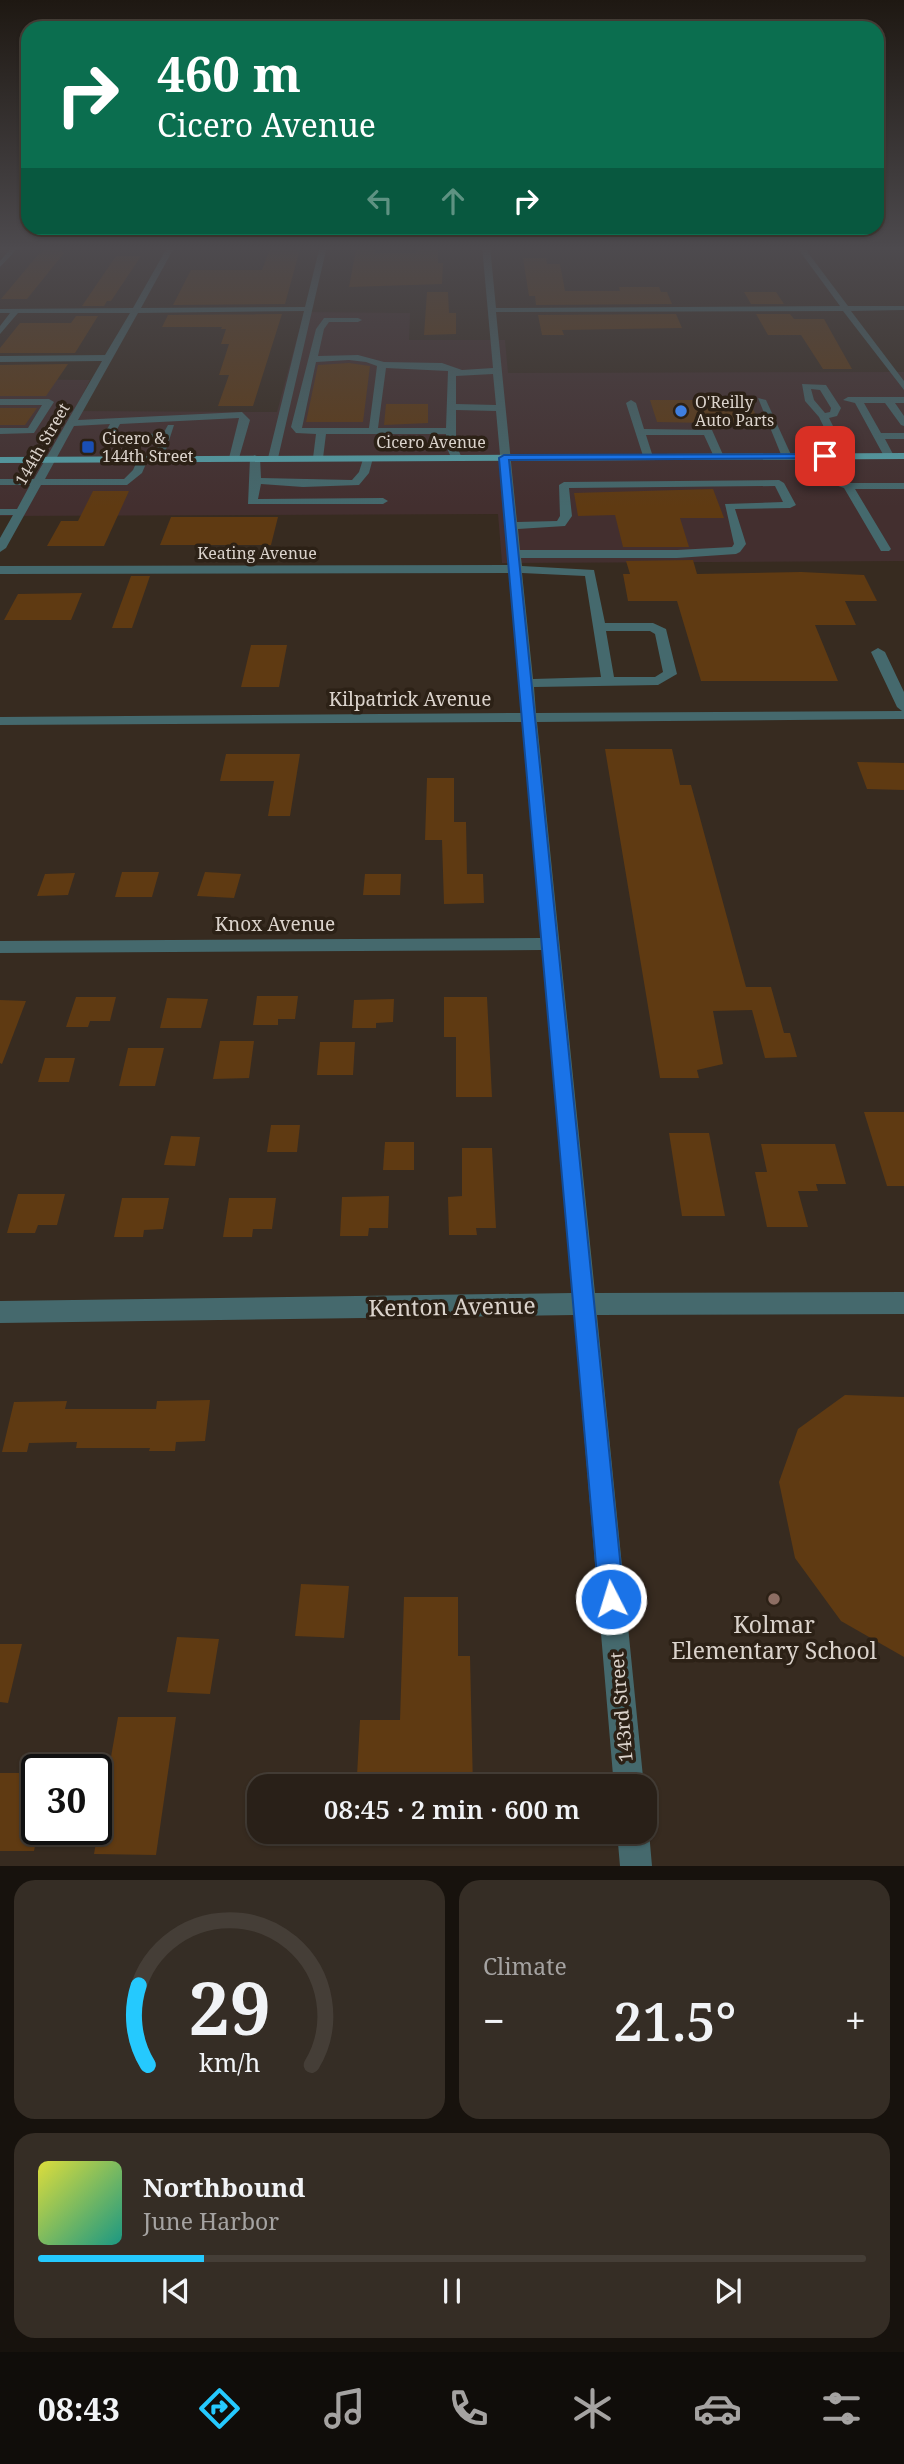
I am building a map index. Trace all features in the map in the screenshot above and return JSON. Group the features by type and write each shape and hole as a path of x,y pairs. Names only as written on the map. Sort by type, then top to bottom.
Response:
{"main road":[{"name":"Cicero Avenue","path":"0,460 904,456"}],"street":[{"name":"144th Street","path":"0,548 123,333"},
{"path":"272,458 303,333"},
{"path":"319,333 296,427 299,431 451,431"},
{"name":"143rd Street","path":"493,333 628,1774"},
{"path":"864,333 904,387"},
{"path":"0,359 109,358"},
{"path":"313,359 366,359 382,365 442,366 458,371"},
{"path":"373,432 382,365"},
{"path":"457,458 451,445 451,373 496,371"},
{"path":"761,400 787,457"},
{"path":"889,456 853,400 904,400"},
{"path":"888,400 904,423"},
{"path":"0,402 49,402 31,431 0,431"},
{"path":"631,403 648,457"},
{"path":"451,407 499,408"},
{"path":"73,423 205,414 242,415 245,419 244,428 234,458"},
{"path":"823,416 843,456"},
{"path":"158,459 175,417"},
{"path":"116,422 108,436 167,437"},
{"path":"317,458 321,432"},
{"path":"640,432 708,432 719,457"},
{"path":"878,436 904,436"},
{"path":"808,456 825,478 848,486 904,485"},
{"path":"255,458 253,502 383,502"},
{"path":"256,481 355,483 364,473 368,458"},
{"path":"2,482 127,482 138,471 143,459"},
{"path":"2,482 15,460"},
{"path":"514,561 736,550 740,544 719,483"},
{"path":"510,526 561,524 566,516 564,485 779,483 790,505 729,506"},
{"path":"848,486 885,549"},
{"path":"0,512 21,512"},
{"path":"514,561 590,573 608,681"},
{"name":"Keating Avenue","path":"0,570 514,561"},
{"path":"525,683 658,681 670,674 668,654 661,632 653,627 599,627"},
{"path":"878,652 904,706"},
{"name":"Kilpatrick Avenue","path":"0,721 904,715"},
{"name":"Knox Avenue","path":"0,947 550,944"},
{"name":"Kenton Avenue","path":"0,1312 583,1304 904,1303"},
{"path":"634,1844 636,1866"}],"shaded area":[{"path":"298,333 409,333 409,340 505,340 508,373 904,372 904,561 502,563 498,514 0,516 0,379 90,380 74,411 277,412"}],"building":[{"path":"12,333 87,333 75,353 0,353 0,348"},
{"path":"225,333 276,333 253,406 218,406 229,375 219,375 229,344 221,344"},
{"path":"424,333 456,333 456,334"},
{"path":"542,333 564,335 542,335"},
{"path":"767,333 832,333 852,369 823,369 801,335"},
{"path":"349,363 370,366 363,422 306,422 318,365"},
{"path":"68,364 46,396 0,396 0,365"},
{"path":"650,400 748,400 761,424 657,422"},
{"path":"386,404 428,404 428,423 384,425"},
{"path":"0,408 37,408 25,425 0,425"},
{"path":"713,489 724,518 680,518 689,547 623,547 615,515 578,516 574,493"},
{"path":"93,491 129,491 104,546 47,546 61,521 78,521"},
{"path":"171,517 278,517 271,545 160,545"},
{"path":"693,560 697,574 801,572 864,575 877,601 845,601 856,625 815,625 838,681 701,681 677,601 628,601 623,574 630,574 626,561"},
{"path":"131,576 150,576 132,628 112,628"},
{"path":"82,593 71,620 4,620 18,594"},
{"path":"251,645 287,645 279,687 241,687"},
{"path":"605,749 672,749 680,785 691,785 746,987 771,987 784,1033 790,1033 797,1057 765,1058 752,1010 713,1011 723,1064 697,1070 699,1078 660,1078"},
{"path":"226,754 300,754 290,816 268,816 274,781 220,781"},
{"path":"857,762 904,763 904,790 867,789"},
{"path":"427,778 454,778 454,822 466,822 467,874 483,874 484,903 444,904 442,840 425,840"},
{"path":"122,872 159,872 152,897 115,897"},
{"path":"205,872 241,874 234,898 197,896"},
{"path":"75,873 68,895 37,896 45,874"},
{"path":"365,874 401,874 400,895 363,895"},
{"path":"257,996 298,996 295,1019 278,1019 278,1025 253,1025"},
{"path":"76,997 116,997 110,1021 90,1021 88,1027 66,1027"},
{"path":"444,997 487,997 492,1097 456,1097 456,1037 444,1037"},
{"path":"167,998 208,999 201,1028 160,1028"},
{"path":"394,999 393,1022 376,1023 376,1028 352,1028 354,1000"},
{"path":"0,1000 26,1001 2,1064 0,1063"},
{"path":"220,1041 254,1041 249,1078 213,1079"},
{"path":"320,1042 355,1042 353,1075 317,1075"},
{"path":"128,1048 164,1048 155,1086 119,1086"},
{"path":"45,1058 75,1058 69,1082 38,1082"},
{"path":"864,1112 904,1112 904,1186 887,1186"},
{"path":"271,1125 300,1125 297,1152 267,1152"},
{"path":"669,1133 709,1133 725,1216 682,1216"},
{"path":"171,1136 200,1137 195,1166 164,1165"},
{"path":"385,1142 414,1142 414,1170 383,1170"},
{"path":"761,1144 835,1144 846,1184 816,1184 818,1191 798,1191 808,1227 767,1227 755,1172 767,1172"},
{"path":"462,1148 492,1148 496,1228 476,1228 477,1235 449,1235 448,1197 462,1196"},
{"path":"18,1194 65,1194 57,1225 38,1225 35,1233 7,1233"},
{"path":"389,1196 388,1228 369,1228 368,1236 340,1236 342,1197"},
{"path":"122,1198 169,1198 163,1229 144,1230 143,1237 114,1237"},
{"path":"229,1198 276,1198 272,1229 253,1229 252,1237 223,1237"},
{"path":"845,1395 904,1397 904,1657 841,1621 795,1558 779,1482 798,1429"},
{"path":"210,1400 205,1441 176,1442 175,1451 149,1451 150,1448 76,1448 77,1442 29,1443 27,1452 2,1452 14,1402 67,1401 65,1409 156,1409 157,1401"},
{"path":"301,1584 349,1586 344,1638 295,1636"},
{"path":"404,1597 458,1597 458,1656 470,1656 473,1774 357,1774 360,1720 400,1720"},
{"path":"177,1637 219,1639 210,1694 167,1692"},
{"path":"0,1644 22,1644 8,1703 0,1702"},
{"path":"118,1717 176,1717 156,1855 94,1854 96,1845 112,1845 112,1754"},
{"path":"0,1773 21,1773 21,1845 35,1845 34,1851 0,1851"}],"place":[{"name":"O'Reilly Auto Parts","path":"681,411"},
{"name":"Cicero & 144th Street","path":"88,447"},
{"name":"Kolmar Elementary School","path":"774,1599"}],"route":[{"path":"611,1599 504,458 825,456"}]}
